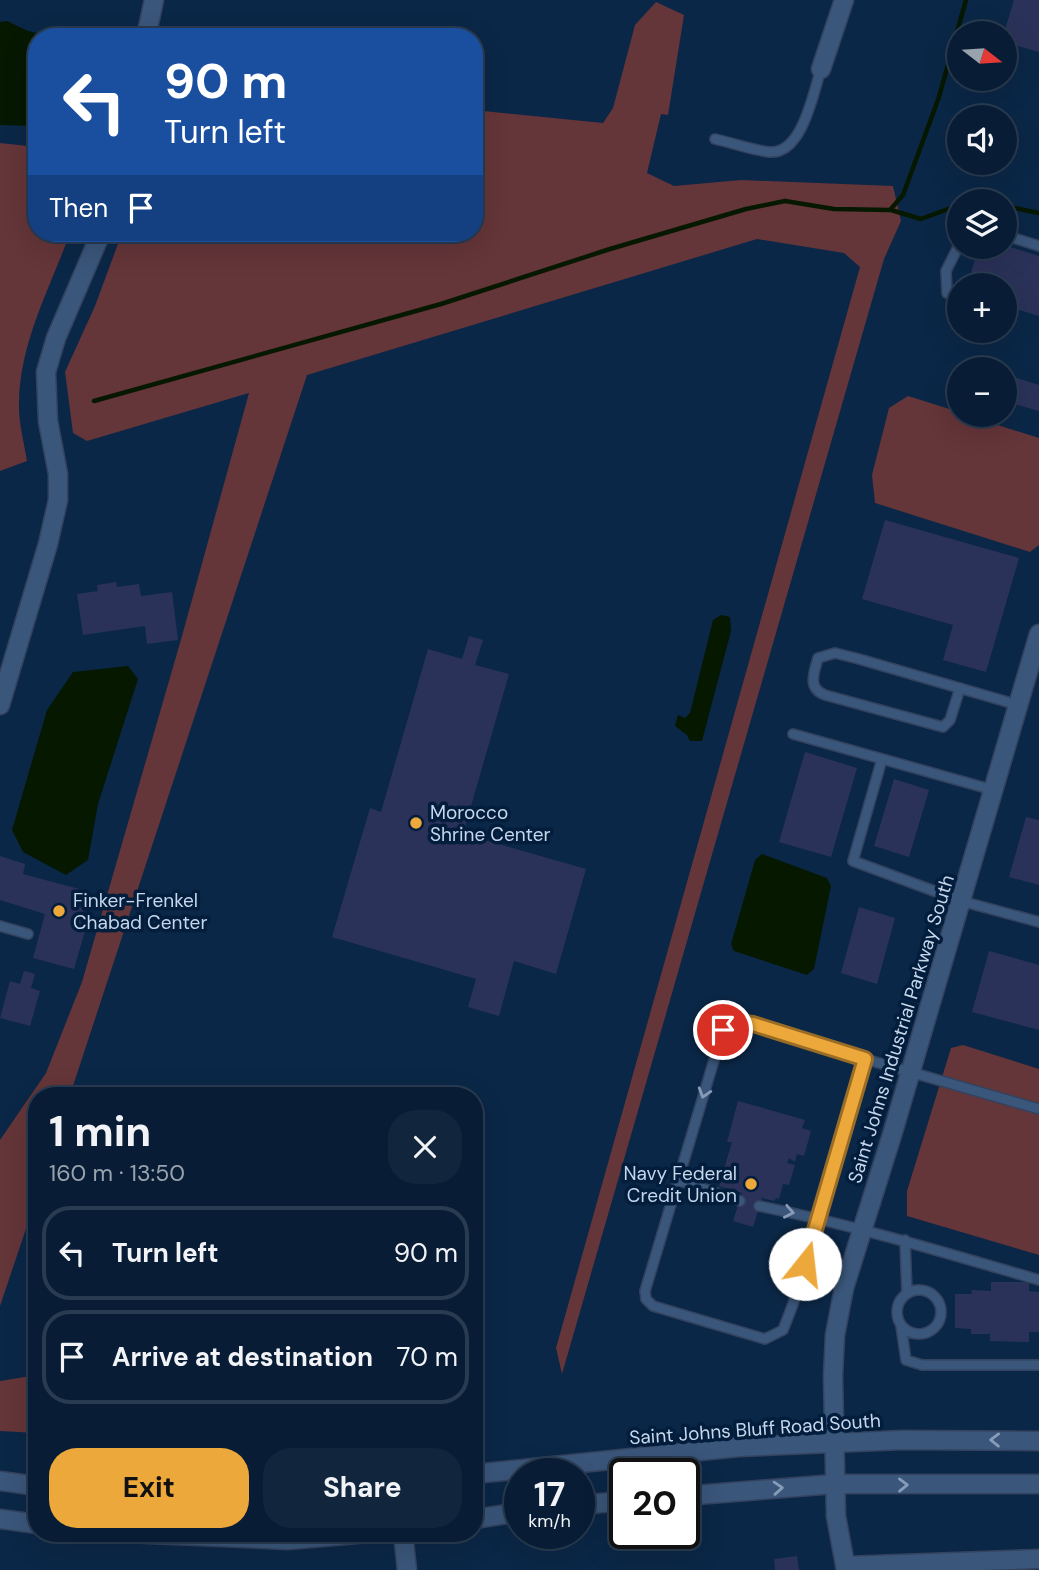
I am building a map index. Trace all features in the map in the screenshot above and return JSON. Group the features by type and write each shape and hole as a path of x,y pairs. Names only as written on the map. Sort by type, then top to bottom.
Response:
{"street":[{"path":"148,28 154,0"},
{"path":"821,69 844,0"},
{"path":"0,705 48,544 58,500 58,474 48,421 46,372 56,338 97,242"},
{"name":"Saint Johns Industrial Parkway South","path":"846,1568 836,1516 834,1376 835,1335 844,1288 911,1073 1039,637"},
{"name":"Saint Johns Bluff Road South","path":"483,1473 739,1447 836,1441 1039,1441"},
{"path":"0,1481 28,1485"},
{"path":"700,1495 835,1484 1039,1484"},
{"path":"483,1518 504,1515"},
{"path":"0,1519 28,1523"},
{"path":"404,1542 407,1570"},
{"path":"846,1568 1039,1559"}],"lane":[{"path":"715,139 771,152 786,149 795,141 821,69"},
{"path":"1017,239 1039,246"},
{"path":"947,292 946,271 952,259"},
{"path":"960,688 950,720 943,727 825,695 817,692 813,679 818,658 835,653 960,688 1018,705"},
{"path":"793,734 993,790"},
{"path":"882,759 853,861 961,901 1039,922"},
{"path":"0,926 28,934"},
{"path":"865,1059 792,1310 783,1330 765,1339 653,1306 646,1299 645,1291 723,1030 735,1022 753,1024 1039,1109"},
{"path":"678,1180 740,1201"},
{"path":"759,1206 905,1240 1039,1280"},
{"path":"905,1240 906,1294 898,1305 897,1312 906,1360 922,1365 1039,1365"},
{"path":"901,1326 913,1334 927,1333 939,1324 941,1317 942,1309 934,1296 920,1290 906,1294"}],"shaded area":[{"path":"656,2 684,15 668,115 661,114 647,173 674,186 741,180 893,186 901,221 884,259 562,1374 556,1348 860,267 844,253 757,239 307,375 73,1087 36,1087 46,1073 82,982 249,393 87,441 73,433 65,372 95,306 119,242 483,242 483,111 603,123 613,108 635,25"},
{"path":"7,21 28,31 28,126 0,125 0,22"},
{"path":"0,143 28,146 28,242 66,242 30,337 21,380 20,424 27,461 0,471"},
{"path":"908,396 947,408 947,427 1004,427 1039,438 1039,545 1030,552 875,503 872,475 889,408"},
{"path":"721,615 730,617 731,631 702,741 690,741 687,735 675,726 678,715 685,718 690,713 713,620"},
{"path":"128,666 138,679 98,804 88,860 66,875 23,852 12,830 47,710 73,672"},
{"path":"762,854 827,878 831,886 814,969 807,975 734,951 731,944 755,860"},
{"path":"963,1045 1039,1069 1039,1255 907,1216 907,1191 951,1048"},
{"path":"28,1099 28,1223 0,1306 0,1140"},
{"path":"28,1376 28,1433 0,1431 0,1381"}],"building":[{"path":"1014,0 1039,0 1039,52 1017,46 1017,21 1008,21"},
{"path":"1017,249 1039,256 1039,316 1017,309 1017,273 971,273 975,259 1017,259"},
{"path":"1017,378 1039,385 1039,411 1017,405"},
{"path":"885,520 1019,558 986,672 943,660 953,625 862,599"},
{"path":"116,582 117,587 139,584 141,596 172,592 178,640 147,644 145,626 83,635 77,594 98,591 97,585"},
{"name":"Morocco Shrine Center","path":"469,636 483,640 475,665 509,674 463,834 586,869 556,974 514,961 499,1016 468,1007 476,979 332,937 370,808 381,812 428,649 462,659"},
{"path":"805,752 857,768 831,857 779,842"},
{"path":"894,779 929,790 909,857 874,846"},
{"path":"1026,817 1039,820 1039,885 1009,877"},
{"name":"Finker-Frenkel Chabad Center","path":"0,856 25,864 23,874 79,889 74,905 84,908 80,922 87,924 74,969 33,958 45,914 0,900"},
{"path":"859,907 895,918 877,984 841,973"},
{"path":"989,951 1039,965 1039,1030 972,1012"},
{"path":"24,971 35,974 31,988 40,991 30,1026 0,1018 10,981 20,984"},
{"path":"738,1101 805,1120 802,1128 811,1131 804,1156 797,1154 795,1162 789,1158 787,1163 795,1165 789,1185 783,1184 779,1199 774,1201 762,1198 753,1227 733,1221 742,1193 719,1186 732,1142 727,1142"},
{"path":"991,1282 1029,1282 1029,1291 1039,1292 1039,1332 1029,1332 1029,1342 990,1341 990,1334 971,1334 971,1329 955,1328 955,1294 972,1294 971,1290 991,1291"},
{"path":"797,1556 799,1570 775,1570 774,1559"}],"waterway":[{"path":"94,401 441,304 610,249 746,209 785,201 834,209 890,210 903,195 939,97 966,0"},
{"path":"891,210 921,219 947,209"},
{"path":"1017,209 1039,213"}],"place":[{"name":"Morocco Shrine Center","path":"416,823"},
{"name":"Finker-Frenkel Chabad Center","path":"59,911"},
{"name":"Navy Federal Credit Union","path":"751,1184"}],"route":[{"path":"723,1030 735,1022 753,1024 865,1059 805,1264"}]}
